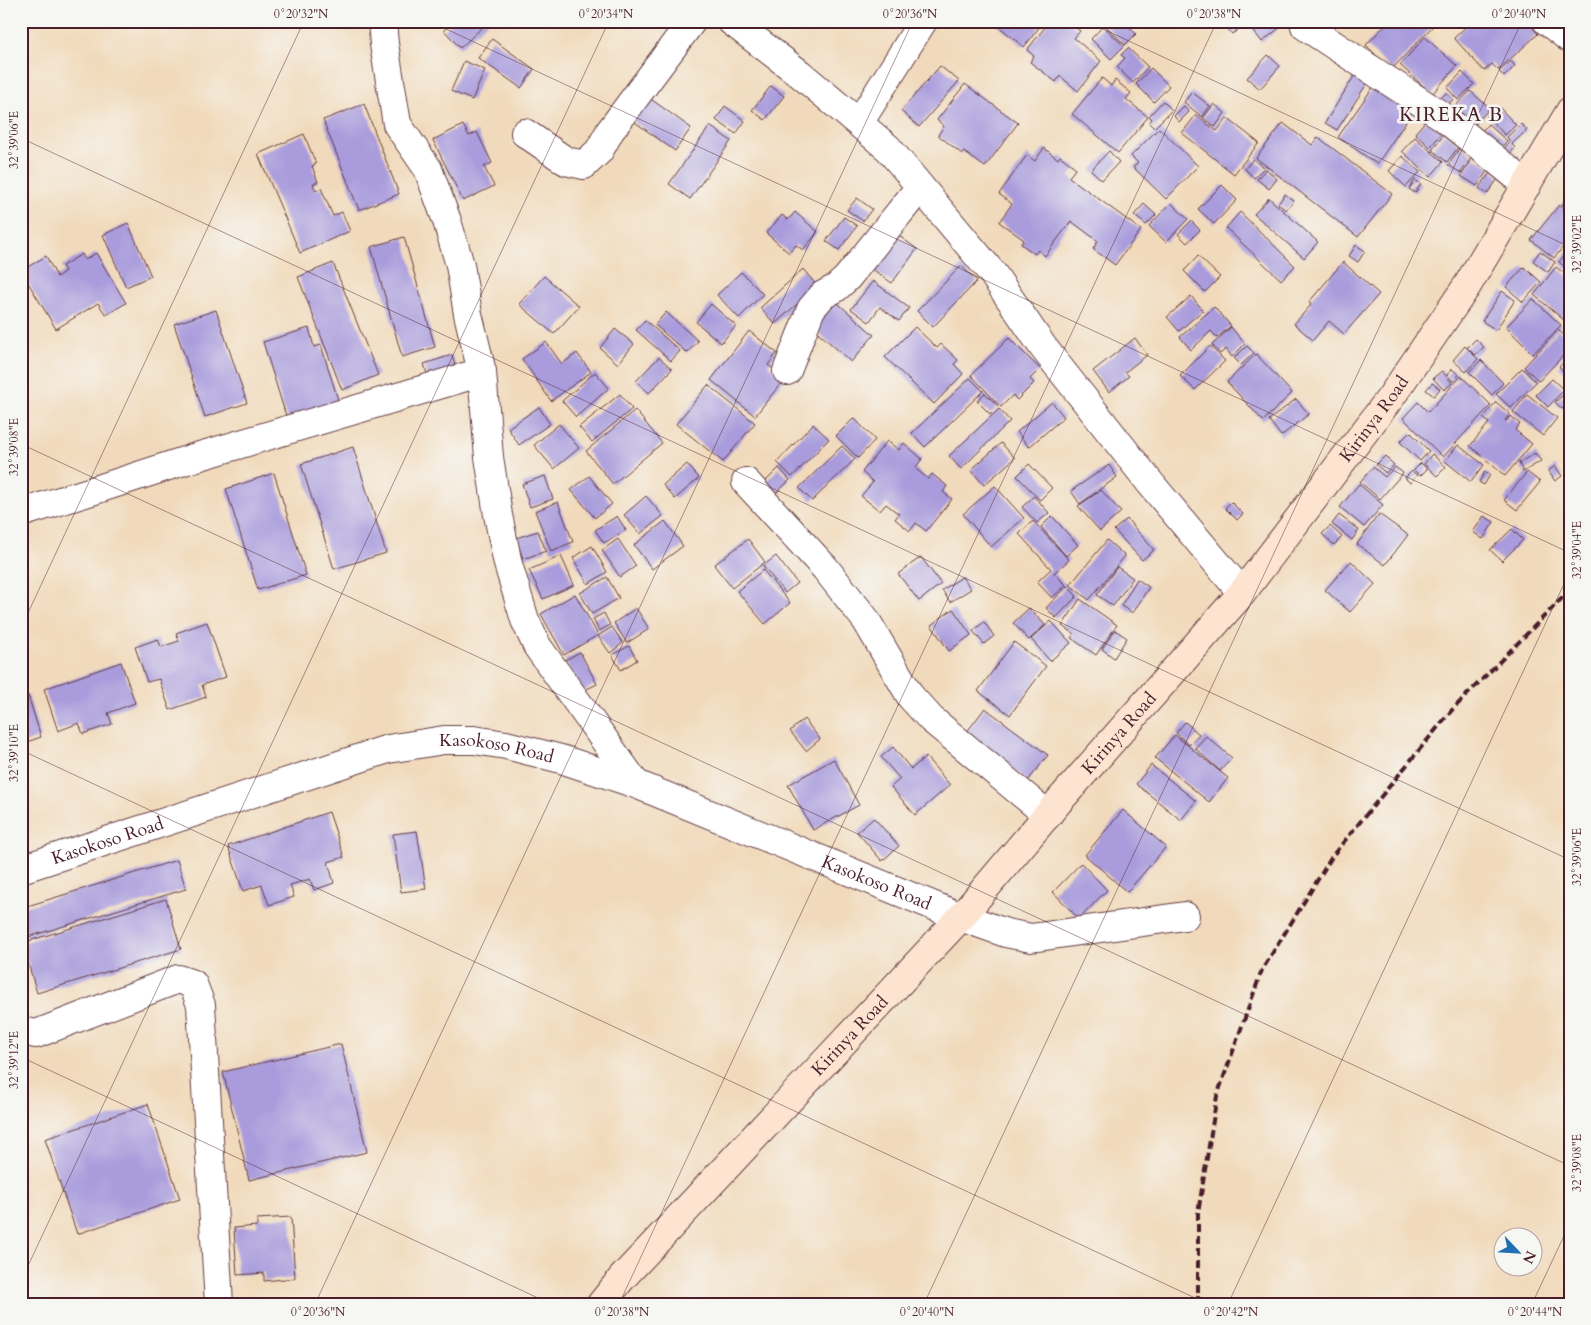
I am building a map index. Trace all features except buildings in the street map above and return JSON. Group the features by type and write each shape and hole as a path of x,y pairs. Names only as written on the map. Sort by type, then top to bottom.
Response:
{"main road":[{"name":"Kirinya Road","path":"601,1304 622,1278 961,917 1048,814 1242,593 1391,397 1468,286 1570,111"}],"street":[{"path":"382,21 397,124 428,169 447,221 460,265 468,314 482,372 489,457 498,515 508,564 525,620 537,646 636,784"},
{"path":"525,133 566,161 584,165 599,151 610,131 692,21"},
{"path":"732,21 800,73 888,148 993,274 1043,347 1242,593"},
{"path":"859,123 923,21"},
{"path":"1547,21 1570,39"},
{"path":"1304,26 1442,116 1527,185"},
{"path":"788,371 811,309 823,295 836,288 847,278 920,188"},
{"path":"21,513 208,453 482,372"},
{"path":"746,482 825,568 866,620 911,697 931,719 1048,814"},
{"name":"Kasokoso Road","path":"21,869 388,750 444,740 474,740 506,744 561,758 636,784 961,917 1006,933 1030,938 1186,916"},
{"path":"21,1031 36,1034 178,979 193,984 201,1005 219,1304"}],"railway":[{"path":"1198,1304 1198,1213 1217,1096 1262,970 1333,855 1452,710 1570,590"}],"district":[{"name":"KIREKA B","path":"1451,114"}]}
